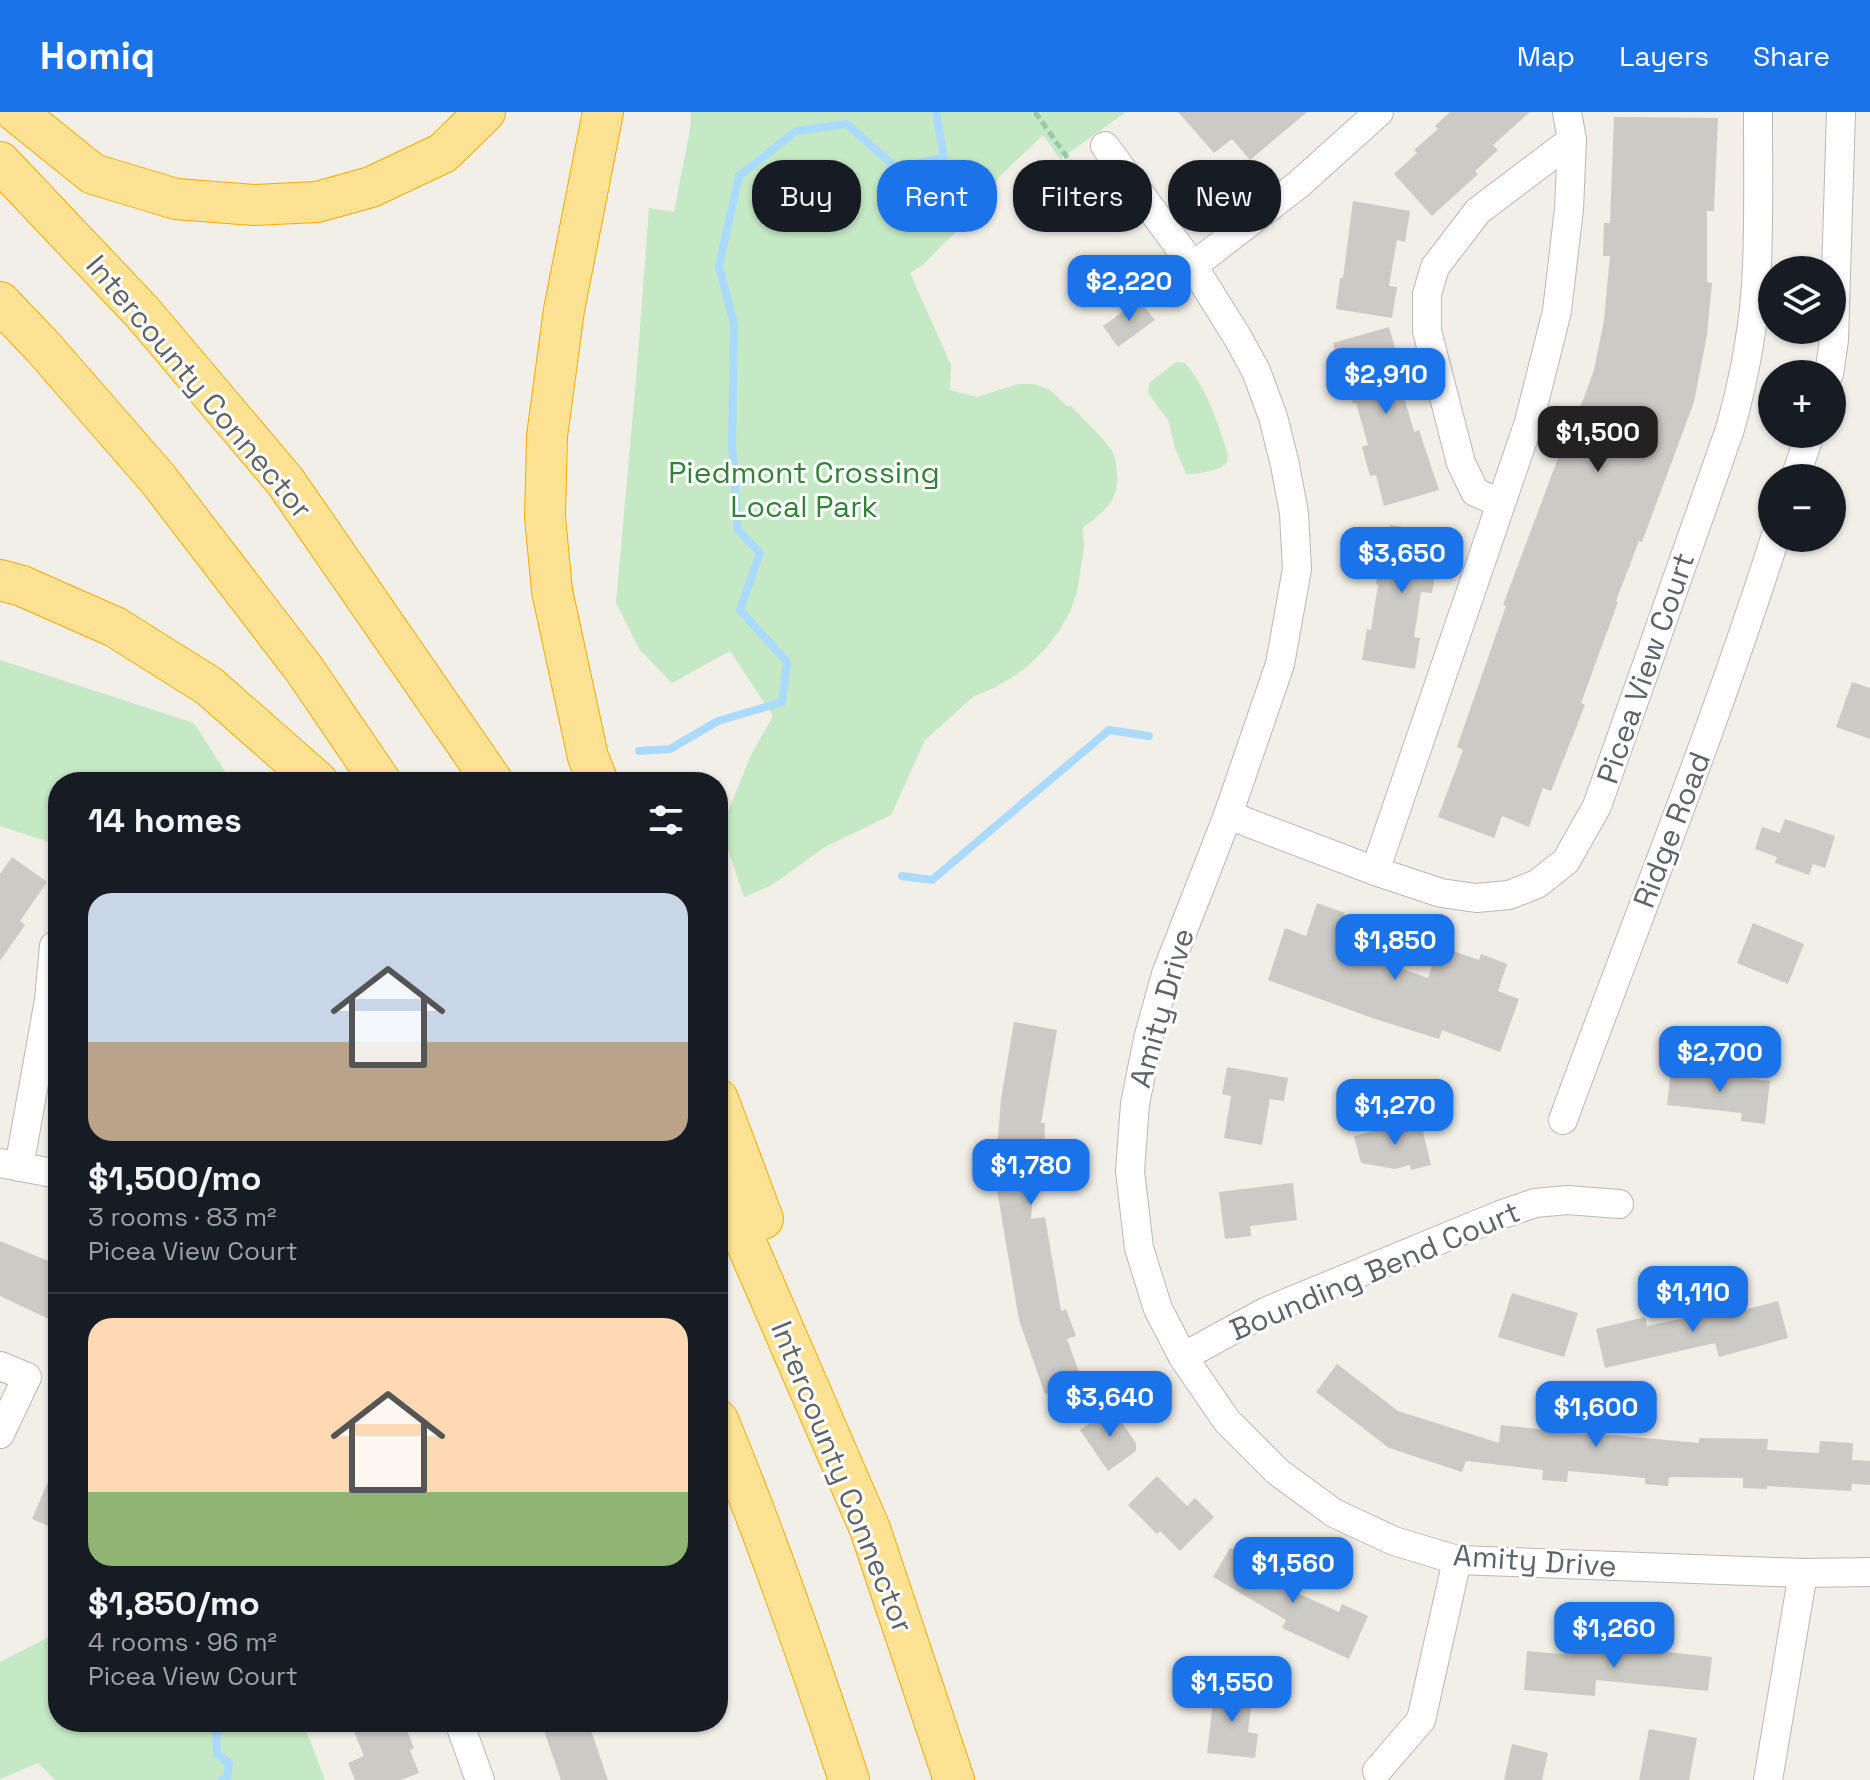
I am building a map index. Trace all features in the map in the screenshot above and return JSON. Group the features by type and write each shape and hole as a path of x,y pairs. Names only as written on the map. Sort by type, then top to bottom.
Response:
{"highway":[{"path":"16,112 93,174 176,199 254,205 317,202 371,187 443,153 485,112"},
{"path":"594,772 588,757 552,591 545,517 547,436 564,310 603,112"},
{"name":"Intercounty Connector","path":"0,162 142,312 285,481 486,772"},
{"path":"0,302 158,479 304,669 374,772"},
{"path":"0,580 22,586 115,627 209,686 307,772"},
{"path":"728,1125 870,1529"},
{"name":"Intercounty Connector","path":"728,1201 870,1529 954,1780"},
{"path":"728,1444 775,1566 849,1780"}],"street":[{"path":"1193,266 1299,184 1379,112"},
{"name":"Picea View Court","path":"1228,815 1375,871 1441,893 1476,898 1509,895 1537,884 1566,861 1597,806 1730,429 1742,386 1757,269 1758,112"},
{"path":"1831,360 1841,112"},
{"path":"1375,871 1529,422 1557,311 1569,209 1570,126"},
{"path":"1500,503 1475,492 1461,463 1427,331 1427,294 1435,267 1478,211 1570,126"},
{"name":"Amity Drive","path":"1105,146 1193,266 1256,371 1273,417 1294,513 1297,569 1280,664 1228,815 1166,974 1148,1039 1135,1104 1130,1171 1139,1248 1158,1309 1183,1357 1227,1421 1278,1472 1334,1513 1394,1541 1457,1560 1803,1573 1870,1572"},
{"name":"Ridge Road","path":"1563,1120 1700,758 1771,552"},
{"path":"48,1004 9,1165 48,1172"},
{"name":"Bounding Bend Court","path":"1183,1357 1267,1311 1500,1215 1535,1203 1567,1200 1619,1204"},
{"path":"0,1366 27,1377 0,1434"},
{"path":"1377,1771 1421,1720 1457,1560"},
{"path":"1768,1780 1803,1573"},
{"path":"463,1732 480,1780"}],"path":[{"path":"1035,112 1069,160"}],"green space":[{"name":"Piedmont Crossing Local Park","path":"691,112 1126,112 1060,159 1043,135 1017,160 1013,160 997,181 997,160 877,160 877,232 956,232 924,264 910,273 951,365 950,390 977,397 1018,384 1034,384 1050,390 1067,406 1071,406 1110,448 1116,462 1118,481 1104,511 1083,527 1084,548 1077,592 1070,612 1046,648 1013,677 974,696 925,740 891,815 825,847 772,885 744,897 728,850 728,812 751,755 773,716 730,651 672,683 639,649 616,603 649,208 674,212"},
{"path":"1176,362 1185,363 1193,373 1216,418 1228,456 1224,465 1215,470 1186,474 1168,420 1148,393 1149,383"},
{"path":"0,660 194,723 226,772 48,772 48,842 0,826"},
{"path":"48,1637 48,1732 307,1732 325,1780 55,1780 38,1763 0,1779 0,1662"}],"building":[{"path":"1178,112 1307,112 1250,160 1232,139 1214,153"},
{"path":"1450,112 1530,112 1493,145 1498,150 1475,171 1478,174 1432,216 1394,174 1417,153 1414,150 1438,129 1435,126"},
{"path":"1614,117 1718,118 1714,211 1707,211 1707,282 1712,283 1707,335 1694,402 1642,542 1639,541 1616,601 1581,703 1585,705 1551,791 1543,788 1529,827 1502,816 1494,838 1438,817 1463,750 1457,747 1506,606 1503,605 1594,370 1604,320 1610,256 1603,256 1604,223 1610,223"},
{"path":"1353,201 1410,211 1405,242 1397,240 1389,286 1397,287 1392,318 1336,309"},
{"path":"1139,300 1155,320 1118,347 1103,326"},
{"path":"1389,327 1409,388 1402,390 1414,432 1419,430 1439,490 1384,506 1376,475 1370,476 1362,447 1368,445 1356,403 1353,404 1344,373 1341,374 1333,343"},
{"path":"1390,525 1447,534 1442,564 1437,563 1432,593 1421,592 1414,637 1420,638 1415,669 1362,660 1367,629 1371,630 1381,554 1385,555"},
{"path":"1852,682 1870,688 1870,739 1836,727"},
{"path":"1785,819 1835,836 1825,868 1813,864 1809,875 1775,863 1777,857 1755,849 1762,827 1780,833"},
{"path":"12,857 47,882 20,921 25,925 0,961 0,874"},
{"path":"1317,903 1382,932 1372,958 1428,978 1439,946 1479,960 1481,954 1507,964 1498,991 1519,999 1500,1052 1442,1030 1439,1039 1268,980 1285,928 1306,936"},
{"path":"1753,923 1804,944 1788,984 1737,963"},
{"path":"1014,1022 1057,1030 1041,1123 1045,1123 1044,1149 1036,1148 1031,1219 1045,1217 1061,1311 1066,1309 1076,1336 1067,1339 1082,1380 1045,1394 1019,1320 997,1190 994,1190 1001,1099"},
{"path":"1227,1067 1288,1078 1284,1101 1270,1099 1262,1145 1224,1138 1231,1096 1222,1094"},
{"path":"1671,1070 1770,1081 1765,1124 1741,1121 1742,1113 1667,1105"},
{"path":"1420,1119 1431,1165 1411,1170 1410,1165 1395,1169 1361,1163 1354,1136"},
{"path":"1293,1183 1297,1220 1250,1226 1251,1236 1225,1239 1219,1192"},
{"path":"0,1241 48,1261 48,1319 0,1296"},
{"path":"1512,1293 1578,1313 1564,1357 1498,1337"},
{"path":"1778,1301 1788,1338 1719,1357 1715,1343 1605,1368 1596,1329 1645,1317 1647,1326 1730,1305 1733,1313"},
{"path":"1337,1364 1398,1411 1499,1443 1501,1425 1699,1443 1699,1438 1768,1439 1767,1450 1819,1453 1820,1441 1853,1443 1852,1460 1870,1461 1870,1485 1852,1484 1851,1491 1767,1486 1767,1489 1743,1488 1743,1478 1669,1477 1668,1486 1645,1484 1645,1478 1568,1471 1567,1482 1542,1480 1543,1470 1466,1461 1462,1472 1389,1448 1316,1392"},
{"path":"1112,1408 1136,1443 1136,1451 1108,1471 1080,1430"},
{"path":"1157,1476 1187,1506 1195,1498 1214,1517 1180,1551 1160,1531 1157,1534 1128,1505"},
{"path":"48,1481 48,1526 32,1519"},
{"path":"1230,1548 1288,1581 1284,1587 1339,1612 1342,1604 1368,1616 1349,1659 1282,1628 1286,1620 1213,1577"},
{"path":"1573,1646 1632,1652 1632,1648 1712,1657 1708,1691 1596,1680 1595,1696 1524,1690 1527,1651 1572,1655"},
{"path":"1215,1686 1253,1690 1248,1732 1258,1734 1255,1758 1207,1753"},
{"path":"1649,1729 1697,1738 1689,1780 1639,1780"},
{"path":"354,1732 408,1732 414,1748 410,1750 419,1773 401,1780 355,1780 348,1763 364,1756"},
{"path":"544,1732 591,1732 608,1780 561,1780"},
{"path":"1512,1744 1548,1753 1542,1780 1504,1780"}],"waterway":[{"path":"639,751 670,749 718,721 782,702 787,662 740,610 760,553 738,530 732,445 734,324 719,266 739,176 796,131 847,124 896,168 944,158 936,112"},
{"path":"902,876 932,880 1109,730 1149,736"},
{"path":"218,1732 217,1754 229,1763 227,1778 222,1780"}]}
